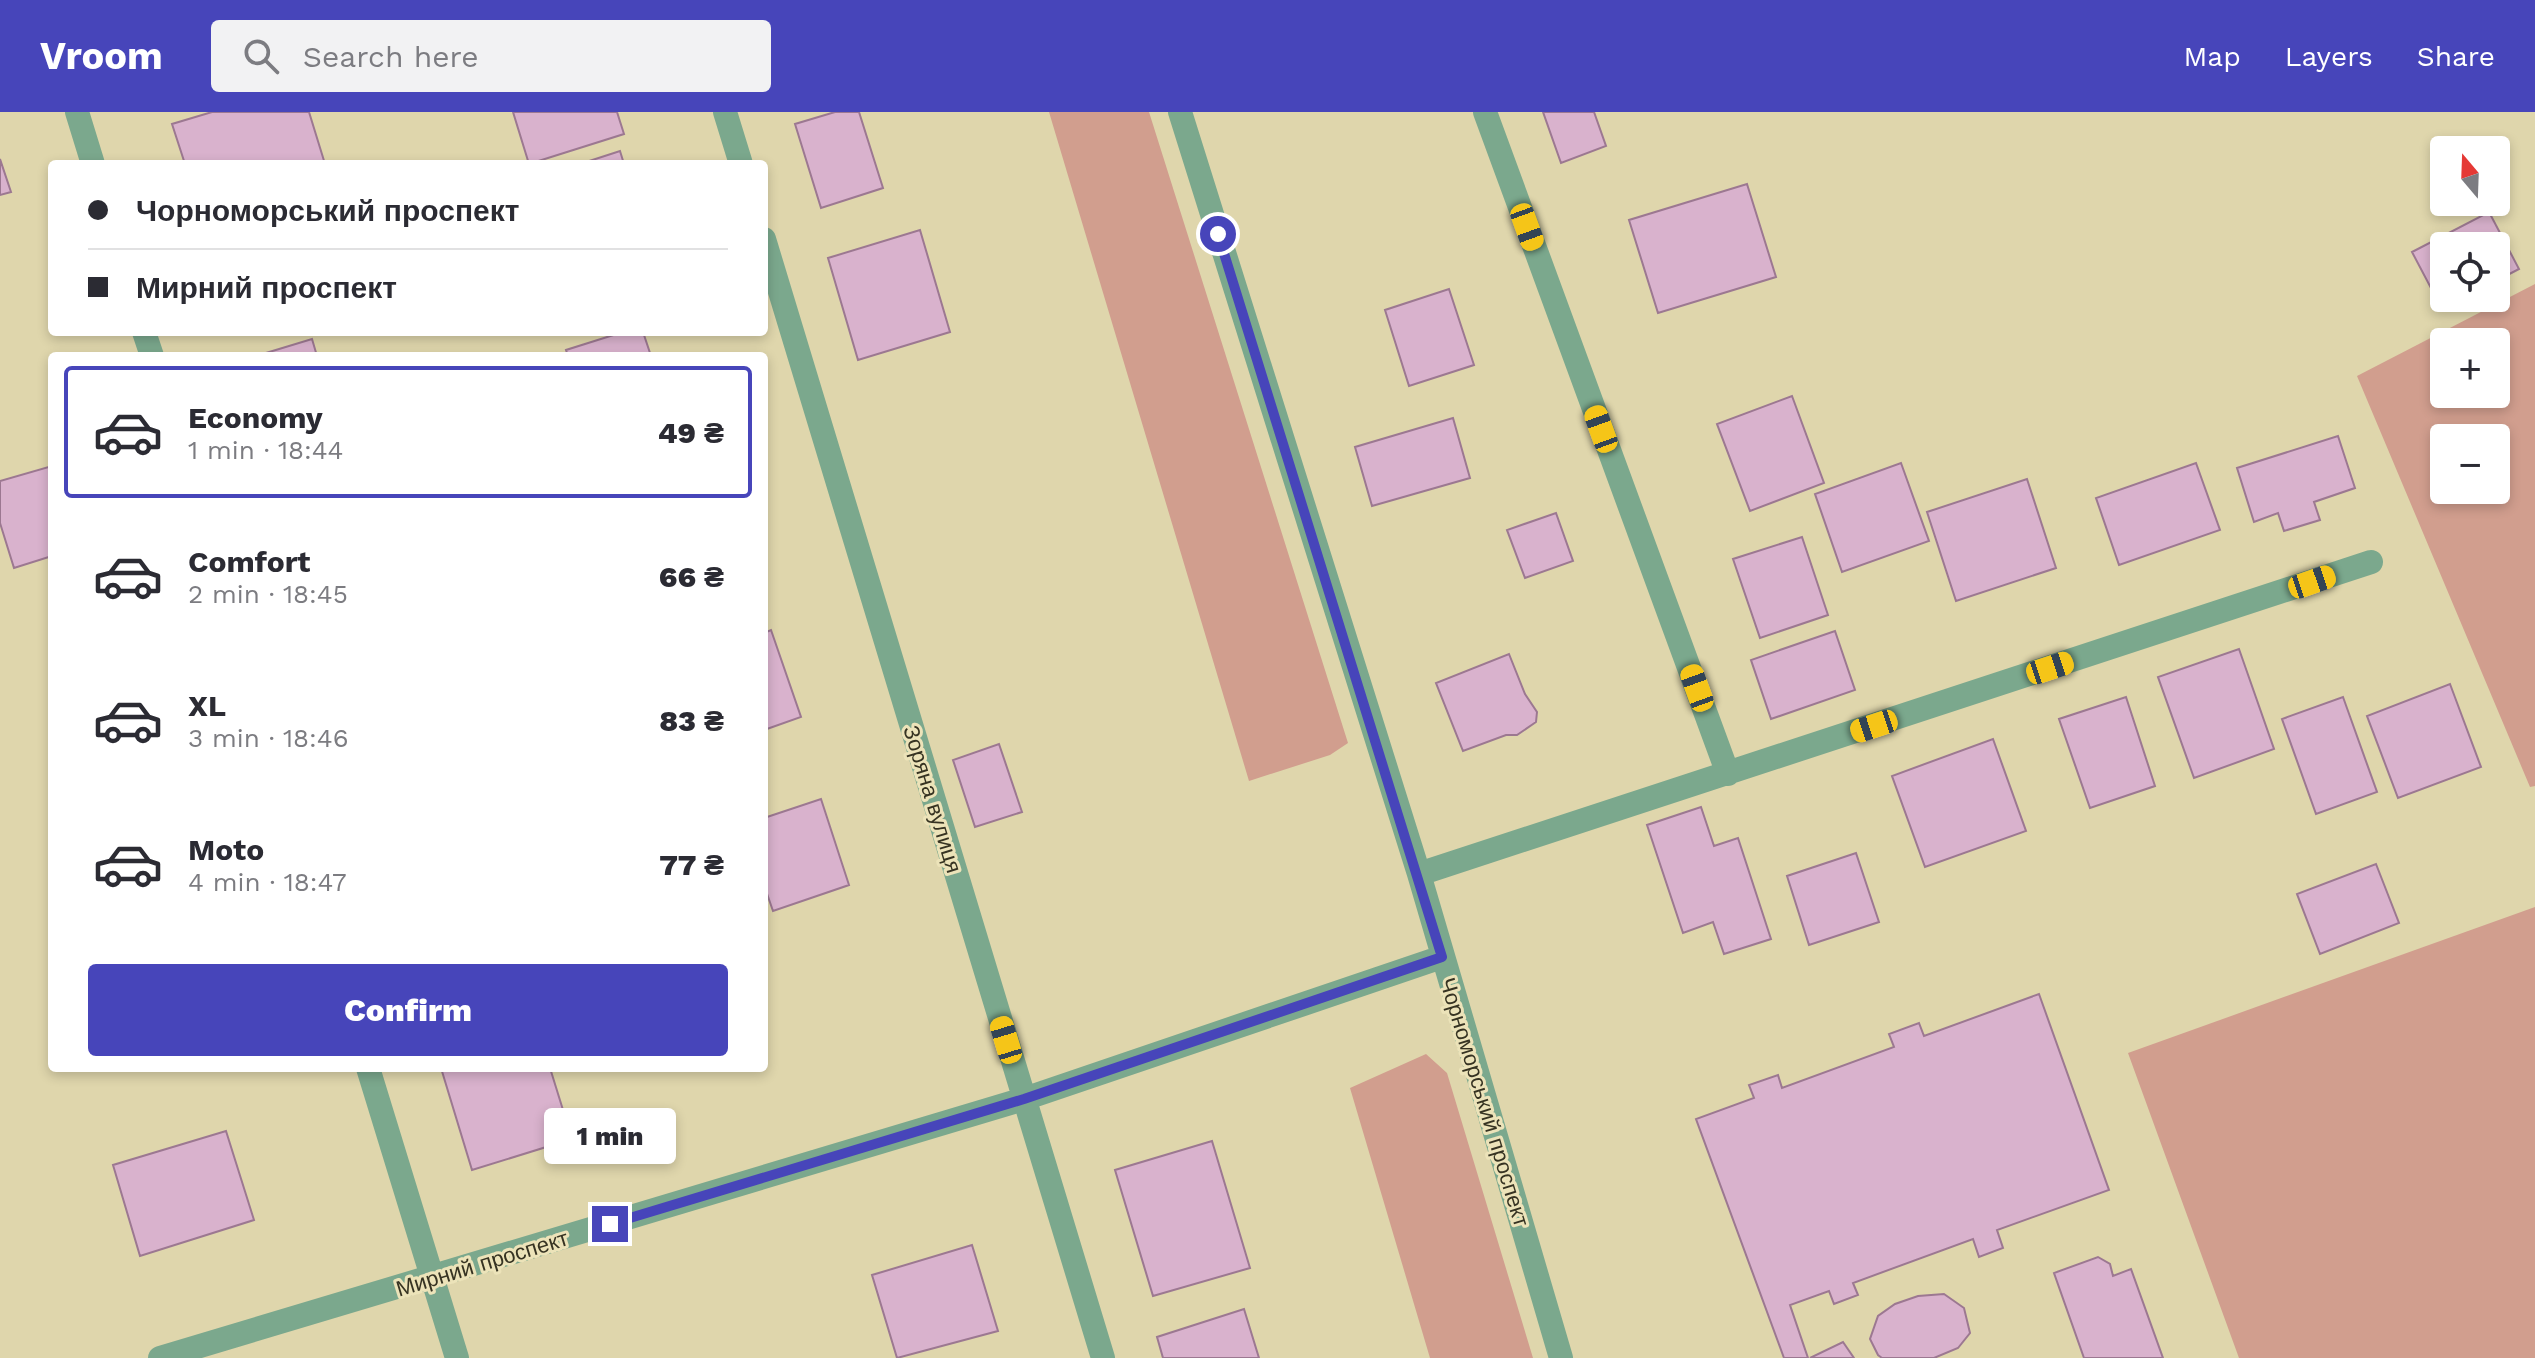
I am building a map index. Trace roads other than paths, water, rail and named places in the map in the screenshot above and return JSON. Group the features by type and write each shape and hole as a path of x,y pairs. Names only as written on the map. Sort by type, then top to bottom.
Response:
{"street":[{"path":"77,112 92,160"},
{"path":"725,112 740,160"},
{"name":"Чорноморський проспект","path":"1180,112 1419,874 1561,1358"},
{"path":"1485,112 1728,774"},
{"name":"Зоряна вулиця","path":"768,252 1103,1358"},
{"path":"1419,874 2371,562"},
{"name":"Мирний проспект","path":"160,1358 1024,1099 1442,957"},
{"path":"369,1072 457,1358"}]}
